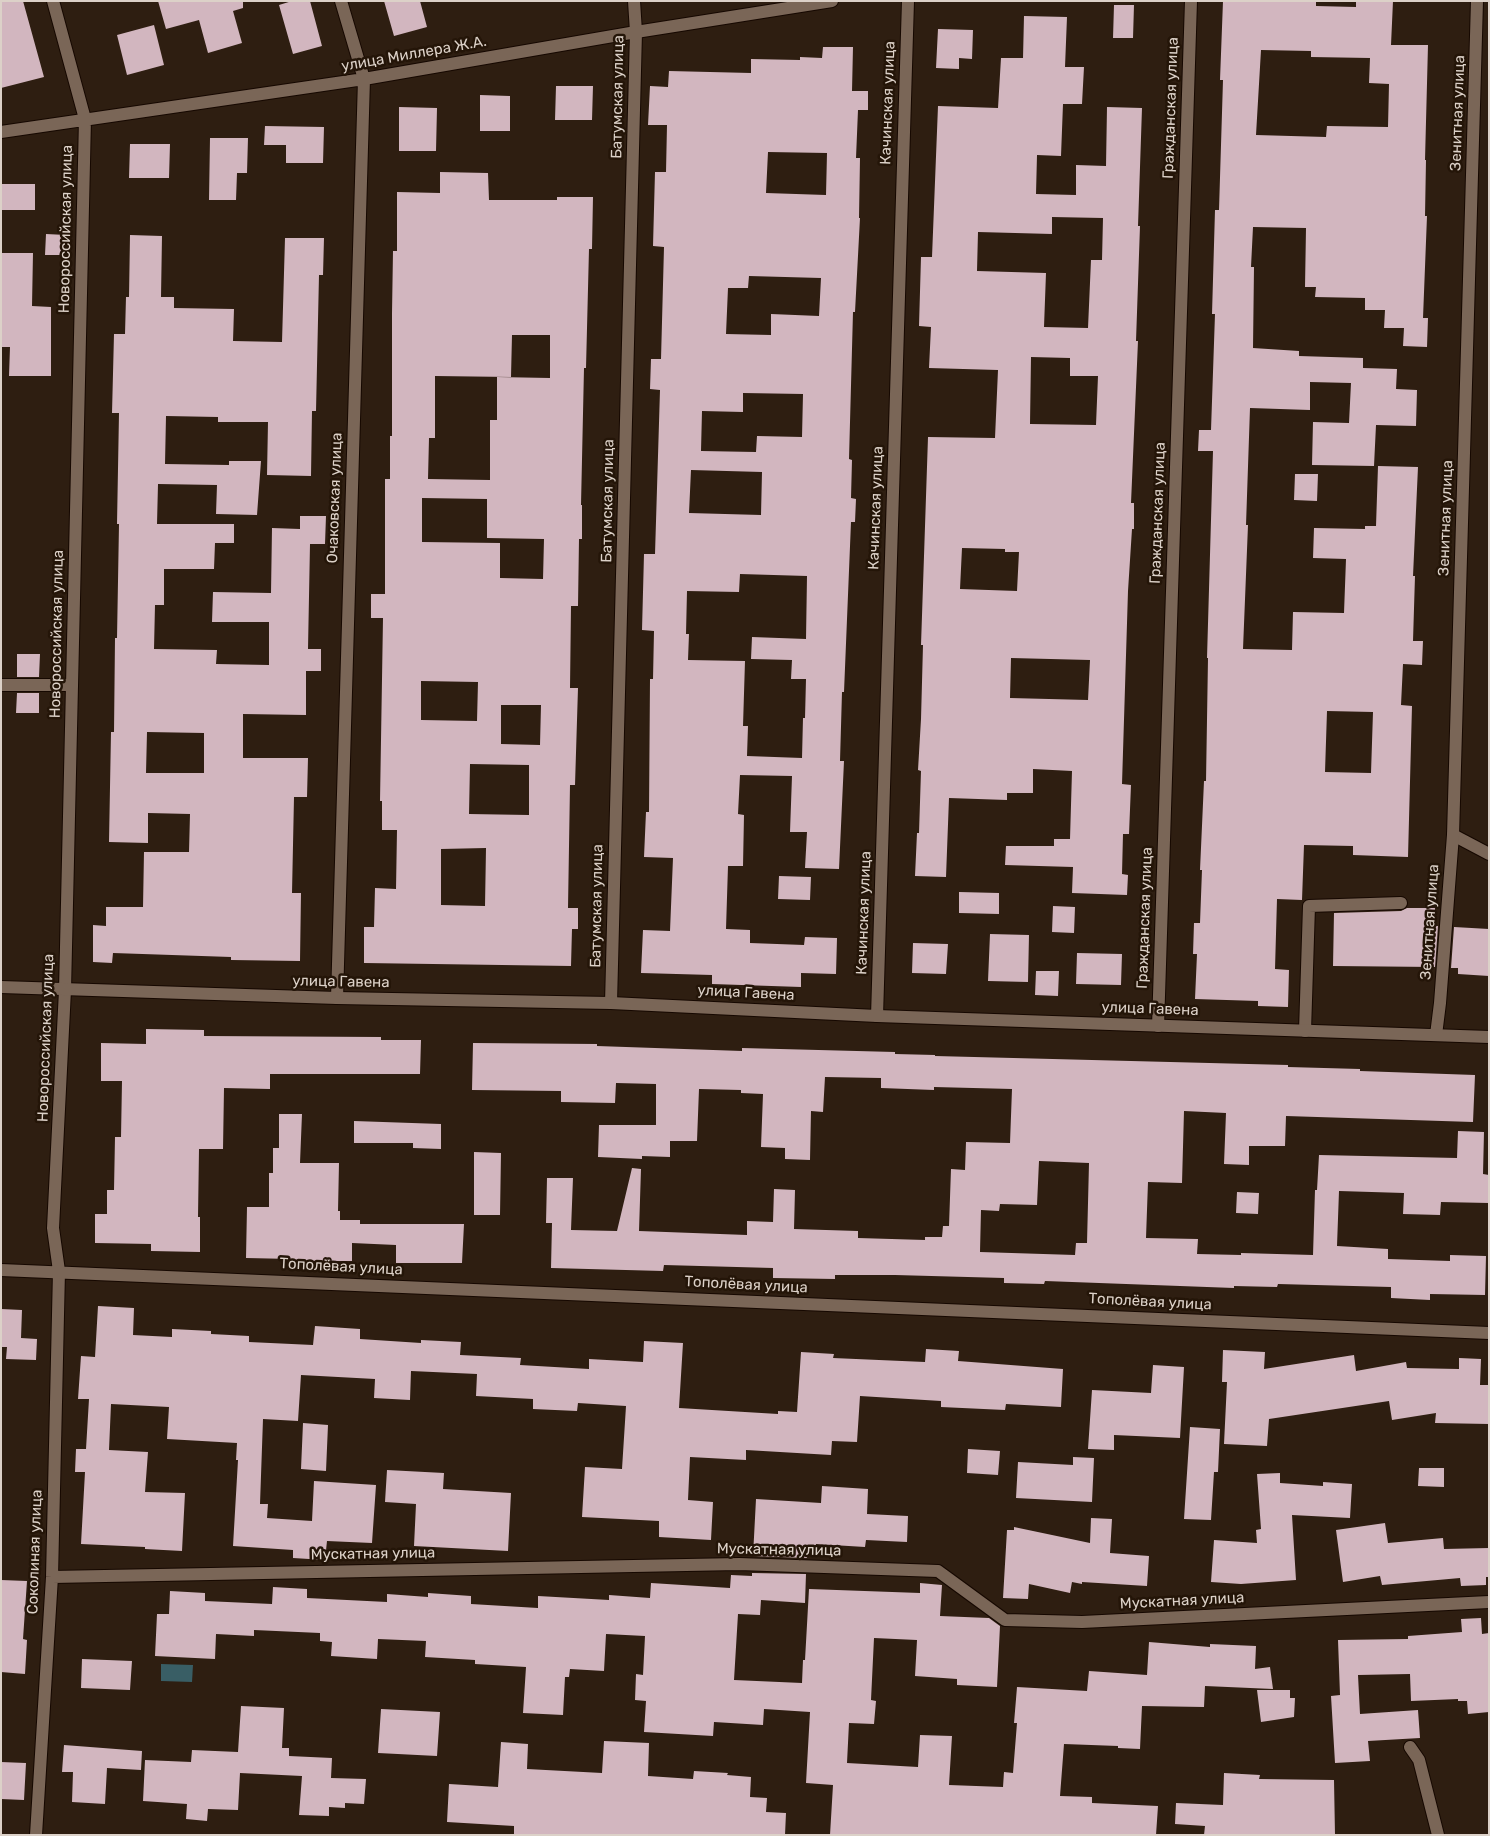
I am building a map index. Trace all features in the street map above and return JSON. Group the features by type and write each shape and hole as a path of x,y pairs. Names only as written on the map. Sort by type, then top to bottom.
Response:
{"street":[{"name":"Новороссийская улица","path":"52,1 85,118 65,990 54,1228 59,1271"},
{"name":"Очаковская улица","path":"337,998 364,80 340,1"},
{"name":"Батумская улица","path":"611,1003 636,32 634,1"},
{"name":"улица Миллера Ж.А.","path":"1,132 85,118 364,80 636,32 832,1"},
{"name":"Качинская улица","path":"877,1016 908,1"},
{"name":"Гражданская улица","path":"1158,1026 1191,1"},
{"name":"Зенитная улица","path":"1436,1035 1453,835 1477,1"},
{"path":"1,685 72,685"},
{"path":"1453,835 1489,854"},
{"path":"1305,1031 1309,906 1401,903"},
{"name":"улица Гавена","path":"1,987 337,998 611,1003 877,1016 1489,1037"},
{"name":"Тополёвая улица","path":"1,1270 1489,1334"},
{"name":"Соколиная улица","path":"36,1835 52,1577 59,1271"},
{"name":"Мускатная улица","path":"52,1577 739,1564 938,1571 1005,1620 1082,1622 1489,1602"},
{"path":"1410,1747 1419,1760 1438,1835"}],"water":[{"path":"161,1664 193,1665 192,1682 161,1681"}],"building":[{"path":"1,1 23,1 44,77 1,88"},
{"path":"158,1 243,1 243,8 233,11 242,43 208,53 199,20 166,29"},
{"path":"292,1 310,1 322,46 293,54 279,5"},
{"path":"384,1 420,1 427,27 394,36"},
{"path":"1223,1 1316,1 1316,6 1356,7 1356,1 1393,1 1391,45 1428,45 1425,160 1425,216 1427,216 1423,318 1428,318 1427,347 1403,346 1404,328 1384,328 1385,310 1365,310 1365,298 1315,297 1316,287 1305,287 1306,228 1253,227 1251,267 1254,267 1253,348 1299,351 1299,356 1363,358 1363,368 1397,369 1396,389 1417,390 1416,426 1376,425 1374,466 1312,465 1313,422 1349,423 1351,383 1310,382 1310,410 1250,408 1243,649 1292,650 1293,612 1344,613 1346,559 1313,558 1314,528 1365,529 1365,526 1376,526 1378,466 1418,467 1413,576 1415,576 1413,641 1423,641 1422,665 1403,664 1401,705 1412,706 1408,857 1353,855 1353,846 1304,845 1302,900 1277,899 1275,969 1289,970 1288,1007 1258,1006 1258,1001 1195,999 1197,954 1193,954 1194,923 1200,923 1202,870 1200,870 1204,781 1206,781 1207,658 1213,451 1198,451 1199,430 1211,430 1215,314 1212,314 1215,210 1219,210 1223,80 1220,80","holes":["1261,50 1311,51 1311,57 1370,58 1369,83 1389,84 1388,127 1327,126 1326,137 1256,135","1327,711 1373,712 1371,773 1325,772"]},
{"path":"1114,5 1134,5 1133,38 1113,38"},
{"path":"1024,16 1067,17 1065,67 1084,67 1082,104 1063,104 1061,156 1037,155 1036,194 1076,195 1076,165 1106,166 1107,107 1142,108 1136,341 1138,341 1131,503 1134,503 1134,529 1132,529 1128,591 1122,784 1131,785 1129,834 1123,834 1122,874 1128,875 1127,895 1072,893 1073,867 1005,865 1006,846 1054,846 1054,839 1070,839 1072,771 1033,769 1033,793 1007,793 1007,800 949,798 946,877 915,876 917,833 919,833 921,771 918,770 928,437 995,438 998,370 929,368 931,327 919,326 921,257 932,257 938,106 998,108 1001,58 1023,58","holes":["1052,217 1103,218 1102,260 1091,260 1088,328 1044,327 1046,273 977,271 978,232 1052,234","1031,357 1070,358 1070,376 1098,376 1096,425 1030,424","962,548 1005,549 1005,552 1019,552 1017,591 960,589","1011,658 1090,660 1088,700 1010,698"]},
{"path":"154,25 164,65 127,75 117,35"},
{"path":"938,29 973,30 972,59 959,58 959,69 936,68"},
{"path":"823,47 853,47 852,91 868,91 868,110 858,110 856,158 860,158 860,218 855,312 853,312 849,459 852,460 851,498 856,499 855,522 851,522 844,692 842,692 840,761 844,761 839,869 805,868 807,832 790,832 792,776 740,775 738,814 744,815 743,866 728,866 726,929 750,930 750,943 804,945 805,937 837,938 836,974 801,973 801,987 712,984 712,975 641,973 643,930 670,931 673,858 644,857 646,812 649,812 650,679 653,679 654,631 642,630 644,554 655,554 660,390 650,389 651,359 661,359 664,247 653,246 655,172 666,172 667,125 648,125 650,86 668,87 669,71 751,73 751,59 800,60 800,57 822,58","holes":["768,152 827,153 826,195 766,193","749,276 821,278 819,316 771,314 771,335 726,334 728,288 748,288","743,393 803,394 802,437 757,436 756,452 701,451 702,411 743,412","691,470 762,472 761,515 689,513","740,574 807,576 806,639 752,637 751,659 792,660 791,679 806,679 802,758 747,756 748,726 743,726 745,661 688,660 689,634 686,634 687,591 739,592"]},
{"path":"556,86 593,86 592,120 555,120"},
{"path":"480,95 510,96 510,131 480,131"},
{"path":"399,107 437,108 436,151 399,151"},
{"path":"265,126 324,127 323,163 286,163 286,145 264,145"},
{"path":"210,138 248,138 247,173 237,173 236,200 209,200"},
{"path":"130,144 170,144 169,178 129,178"},
{"path":"440,172 488,173 489,200 557,200 557,197 593,197 592,249 589,249 586,368 584,368 582,539 579,539 578,606 571,606 570,688 578,688 575,785 570,785 568,908 578,908 578,929 572,929 571,966 364,963 364,927 374,927 375,888 396,889 397,830 382,830 382,801 380,801 383,618 371,618 371,594 385,594 385,479 390,479 390,436 392,436 393,251 397,251 397,192 440,193","holes":["512,335 550,335 550,378 497,377 497,420 490,420 490,480 428,479 429,438 435,438 435,376 511,377","422,498 487,499 487,538 544,539 543,579 500,578 500,543 422,542","421,681 478,682 477,721 421,720","501,705 541,705 540,745 501,744","470,764 529,765 529,815 469,814","486,848 485,906 441,905 441,849"]},
{"path":"1,184 35,184 35,210 1,210"},
{"path":"46,234 66,235 66,255 45,255"},
{"path":"130,235 162,236 161,297 174,297 174,308 234,309 233,341 282,342 285,238 324,238 323,275 319,275 316,411 312,411 311,476 267,475 268,422 218,422 218,417 166,416 165,464 229,465 229,461 261,461 257,515 216,514 217,485 158,484 157,524 234,524 234,543 215,543 214,569 164,569 164,605 155,605 154,649 217,650 216,664 269,665 269,622 212,622 213,592 271,593 272,528 300,529 300,516 326,516 325,544 310,544 308,649 321,649 321,671 306,671 306,715 243,714 243,758 308,758 307,797 294,797 292,893 301,893 300,961 231,960 231,957 113,953 112,963 93,962 93,925 106,926 106,907 143,907 144,852 189,852 190,814 148,813 148,843 109,842 111,732 114,732 115,638 117,638 119,524 117,524 119,413 112,413 114,334 125,334 126,297 129,297","holes":["147,732 204,733 204,773 146,773"]},
{"path":"1,253 33,253 32,306 51,307 51,376 9,376 10,347 1,347"},
{"path":"1295,474 1318,474 1317,501 1294,500"},
{"path":"17,654 40,654 39,677 17,677"},
{"path":"17,693 39,693 39,713 16,713"},
{"path":"779,876 811,877 810,900 778,899"},
{"path":"959,892 999,893 999,914 959,913"},
{"path":"1053,906 1075,907 1074,933 1052,932"},
{"path":"1407,908 1435,908 1434,926 1438,926 1435,967 1333,966 1334,913 1401,911"},
{"path":"1454,927 1489,929 1489,976 1458,974 1458,968 1451,968"},
{"path":"990,934 1029,935 1028,982 988,981"},
{"path":"913,943 948,944 946,974 912,973"},
{"path":"1077,953 1122,954 1121,985 1076,984"},
{"path":"1036,971 1059,971 1058,996 1035,995"},
{"path":"146,1029 204,1030 204,1036 381,1037 381,1040 421,1040 420,1074 270,1074 270,1089 224,1088 223,1149 199,1149 198,1217 200,1217 200,1252 151,1251 151,1244 95,1243 95,1214 107,1214 107,1190 114,1190 115,1137 121,1137 122,1081 101,1081 101,1043 146,1044"},
{"path":"473,1043 597,1044 597,1046 742,1051 742,1048 895,1052 895,1054 935,1056 1288,1065 1288,1067 1360,1069 1360,1071 1475,1075 1473,1122 1286,1116 1285,1146 1249,1146 1249,1165 1224,1164 1226,1113 1184,1111 1182,1183 1148,1182 1146,1238 1198,1239 1197,1254 1313,1255 1315,1190 1317,1190 1319,1155 1457,1158 1458,1131 1484,1132 1483,1174 1489,1175 1489,1203 1441,1202 1440,1215 1403,1214 1404,1193 1339,1191 1337,1246 1388,1249 1388,1259 1450,1261 1450,1255 1486,1256 1485,1295 1430,1294 1430,1300 1391,1298 1391,1287 1278,1284 1277,1287 1234,1286 1234,1288 1045,1281 1044,1284 1004,1283 1004,1278 895,1275 835,1275 835,1279 773,1278 773,1268 664,1265 663,1271 551,1268 552,1223 546,1223 547,1178 573,1178 571,1230 617,1231 632,1168 641,1169 639,1231 747,1235 747,1221 773,1222 774,1189 795,1190 794,1229 858,1231 858,1238 925,1240 925,1237 942,1237 943,1226 949,1226 951,1169 965,1170 966,1142 1010,1143 1012,1089 934,1087 934,1090 881,1088 881,1078 825,1077 823,1112 811,1111 810,1160 785,1159 785,1148 761,1147 763,1094 741,1093 741,1090 699,1089 697,1141 670,1141 670,1157 642,1156 642,1159 598,1157 599,1125 656,1125 656,1084 616,1083 615,1103 561,1102 561,1091 472,1090","holes":["1039,1161 1089,1163 1087,1243 1076,1243 1075,1255 980,1252 981,1210 999,1211 1000,1204 1037,1205"]},
{"path":"279,1114 302,1114 300,1163 339,1163 338,1211 340,1211 340,1220 360,1220 360,1224 464,1224 462,1263 396,1263 396,1245 352,1243 352,1261 313,1261 313,1264 292,1264 292,1259 246,1258 247,1207 269,1207 269,1173 273,1173 273,1148 279,1148"},
{"path":"354,1121 441,1124 441,1149 413,1148 413,1143 354,1143"},
{"path":"474,1152 501,1153 500,1215 474,1215"},
{"path":"1237,1192 1259,1193 1258,1214 1236,1213"},
{"path":"98,1306 134,1308 133,1335 172,1337 172,1329 211,1331 211,1334 249,1336 249,1342 313,1345 315,1326 360,1329 360,1339 421,1343 421,1340 461,1342 460,1355 521,1358 520,1365 589,1369 589,1359 643,1362 644,1341 683,1343 679,1408 778,1414 778,1411 797,1412 801,1352 834,1354 833,1358 925,1362 926,1349 959,1351 958,1361 1063,1369 1061,1407 1006,1404 1005,1410 941,1407 941,1401 860,1396 857,1442 832,1441 831,1455 746,1450 746,1460 690,1457 688,1500 713,1502 711,1540 659,1537 659,1521 582,1517 585,1467 622,1469 626,1406 578,1403 577,1411 533,1409 533,1399 476,1396 477,1374 411,1371 410,1400 374,1398 375,1379 301,1375 298,1421 263,1419 260,1504 268,1504 267,1518 312,1521 314,1481 376,1485 372,1543 327,1541 325,1560 293,1558 293,1550 233,1546 238,1460 236,1460 237,1443 167,1439 169,1407 111,1404 109,1450 148,1452 145,1492 185,1493 182,1551 81,1544 85,1472 75,1472 76,1449 86,1449 89,1399 78,1399 81,1356 95,1357"},
{"path":"1,1309 22,1310 21,1338 37,1339 36,1360 6,1359 7,1347 1,1347"},
{"path":"1223,1350 1265,1352 1264,1369 1354,1355 1356,1371 1406,1362 1407,1368 1459,1369 1459,1358 1481,1359 1480,1385 1489,1385 1489,1424 1435,1423 1436,1413 1392,1420 1389,1401 1269,1419 1267,1446 1224,1444 1227,1382 1222,1382"},
{"path":"1153,1365 1184,1367 1180,1438 1114,1435 1114,1450 1088,1449 1092,1390 1151,1393"},
{"path":"303,1423 328,1425 326,1471 301,1469"},
{"path":"1190,1427 1220,1429 1218,1472 1214,1472 1211,1520 1184,1519"},
{"path":"968,1449 1000,1451 998,1475 967,1473"},
{"path":"1073,1457 1094,1458 1092,1502 1016,1498 1018,1462 1073,1465"},
{"path":"1419,1468 1444,1468 1444,1487 1418,1486"},
{"path":"387,1470 444,1473 443,1489 511,1493 508,1551 414,1546 416,1504 385,1502"},
{"path":"1280,1473 1280,1483 1323,1486 1323,1482 1352,1484 1350,1518 1292,1515 1296,1580 1241,1584 1211,1582 1214,1540 1257,1543 1256,1530 1261,1529 1257,1474"},
{"path":"822,1486 868,1489 867,1514 908,1516 907,1542 866,1540 865,1547 816,1544 816,1550 808,1549 807,1558 753,1556 756,1499 821,1503"},
{"path":"1091,1518 1112,1519 1110,1553 1149,1556 1147,1586 1072,1582 1070,1593 1029,1584 1028,1599 1003,1598 1007,1530 1014,1530 1014,1527 1090,1543"},
{"path":"1385,1523 1388,1543 1443,1538 1444,1549 1489,1548 1489,1577 1486,1577 1486,1585 1461,1586 1460,1578 1382,1585 1380,1576 1343,1582 1336,1530"},
{"path":"752,1573 806,1574 805,1603 761,1600 760,1615 738,1614 734,1680 802,1683 809,1589 920,1593 920,1583 942,1585 940,1616 989,1618 1000,1626 997,1687 957,1685 957,1679 915,1676 917,1640 874,1638 871,1700 876,1701 874,1724 849,1723 847,1763 918,1767 920,1735 952,1736 949,1785 1003,1787 1004,1772 1013,1773 1017,1723 1014,1723 1017,1687 1087,1691 1089,1671 1147,1675 1149,1642 1210,1647 1210,1644 1256,1646 1255,1669 1270,1667 1273,1689 1205,1686 1204,1707 1142,1706 1140,1749 1118,1748 1118,1746 1064,1744 1060,1796 1092,1797 1092,1803 1158,1806 1156,1835 830,1835 833,1785 806,1783 810,1712 764,1709 763,1725 714,1722 713,1736 644,1732 646,1701 635,1700 636,1674 643,1675 645,1636 606,1634 604,1671 570,1669 569,1677 565,1677 563,1715 523,1713 526,1667 475,1664 475,1660 425,1657 426,1641 378,1639 377,1659 331,1656 332,1642 320,1641 320,1633 254,1630 254,1636 216,1634 215,1659 155,1656 157,1614 169,1614 170,1591 205,1593 205,1601 272,1604 273,1587 307,1589 307,1598 387,1602 387,1594 428,1597 428,1593 471,1596 471,1604 538,1608 538,1596 609,1600 609,1595 650,1598 651,1583 730,1588 731,1575 752,1576"},
{"path":"1,1580 27,1581 23,1639 27,1640 25,1674 1,1672"},
{"path":"1481,1618 1482,1634 1489,1633 1489,1712 1468,1714 1467,1701 1458,1701 1458,1699 1411,1701 1410,1674 1358,1675 1360,1714 1418,1710 1420,1738 1368,1741 1370,1761 1335,1763 1331,1696 1340,1695 1338,1640 1408,1639 1408,1636 1462,1632 1461,1619"},
{"path":"82,1659 132,1661 130,1690 81,1688"},
{"path":"1257,1690 1290,1690 1290,1698 1295,1698 1294,1717 1261,1722"},
{"path":"241,1706 284,1708 282,1748 289,1748 289,1756 332,1758 331,1778 366,1779 364,1804 345,1803 345,1808 329,1807 329,1816 299,1815 302,1776 240,1773 238,1810 208,1809 207,1821 186,1819 187,1804 143,1801 145,1760 191,1762 192,1750 238,1752"},
{"path":"381,1709 440,1712 437,1756 378,1753"},
{"path":"604,1741 649,1743 648,1776 693,1779 694,1771 728,1773 727,1775 751,1777 750,1797 767,1798 766,1812 786,1813 785,1835 514,1835 514,1826 447,1822 449,1784 498,1787 501,1742 528,1744 527,1769 602,1773"},
{"path":"64,1745 142,1751 141,1770 107,1768 105,1804 72,1802 73,1772 62,1772"},
{"path":"1,1762 26,1763 24,1800 1,1799"},
{"path":"1224,1773 1260,1775 1259,1779 1334,1780 1335,1835 1204,1835 1205,1826 1175,1824 1176,1803 1223,1805"}]}
